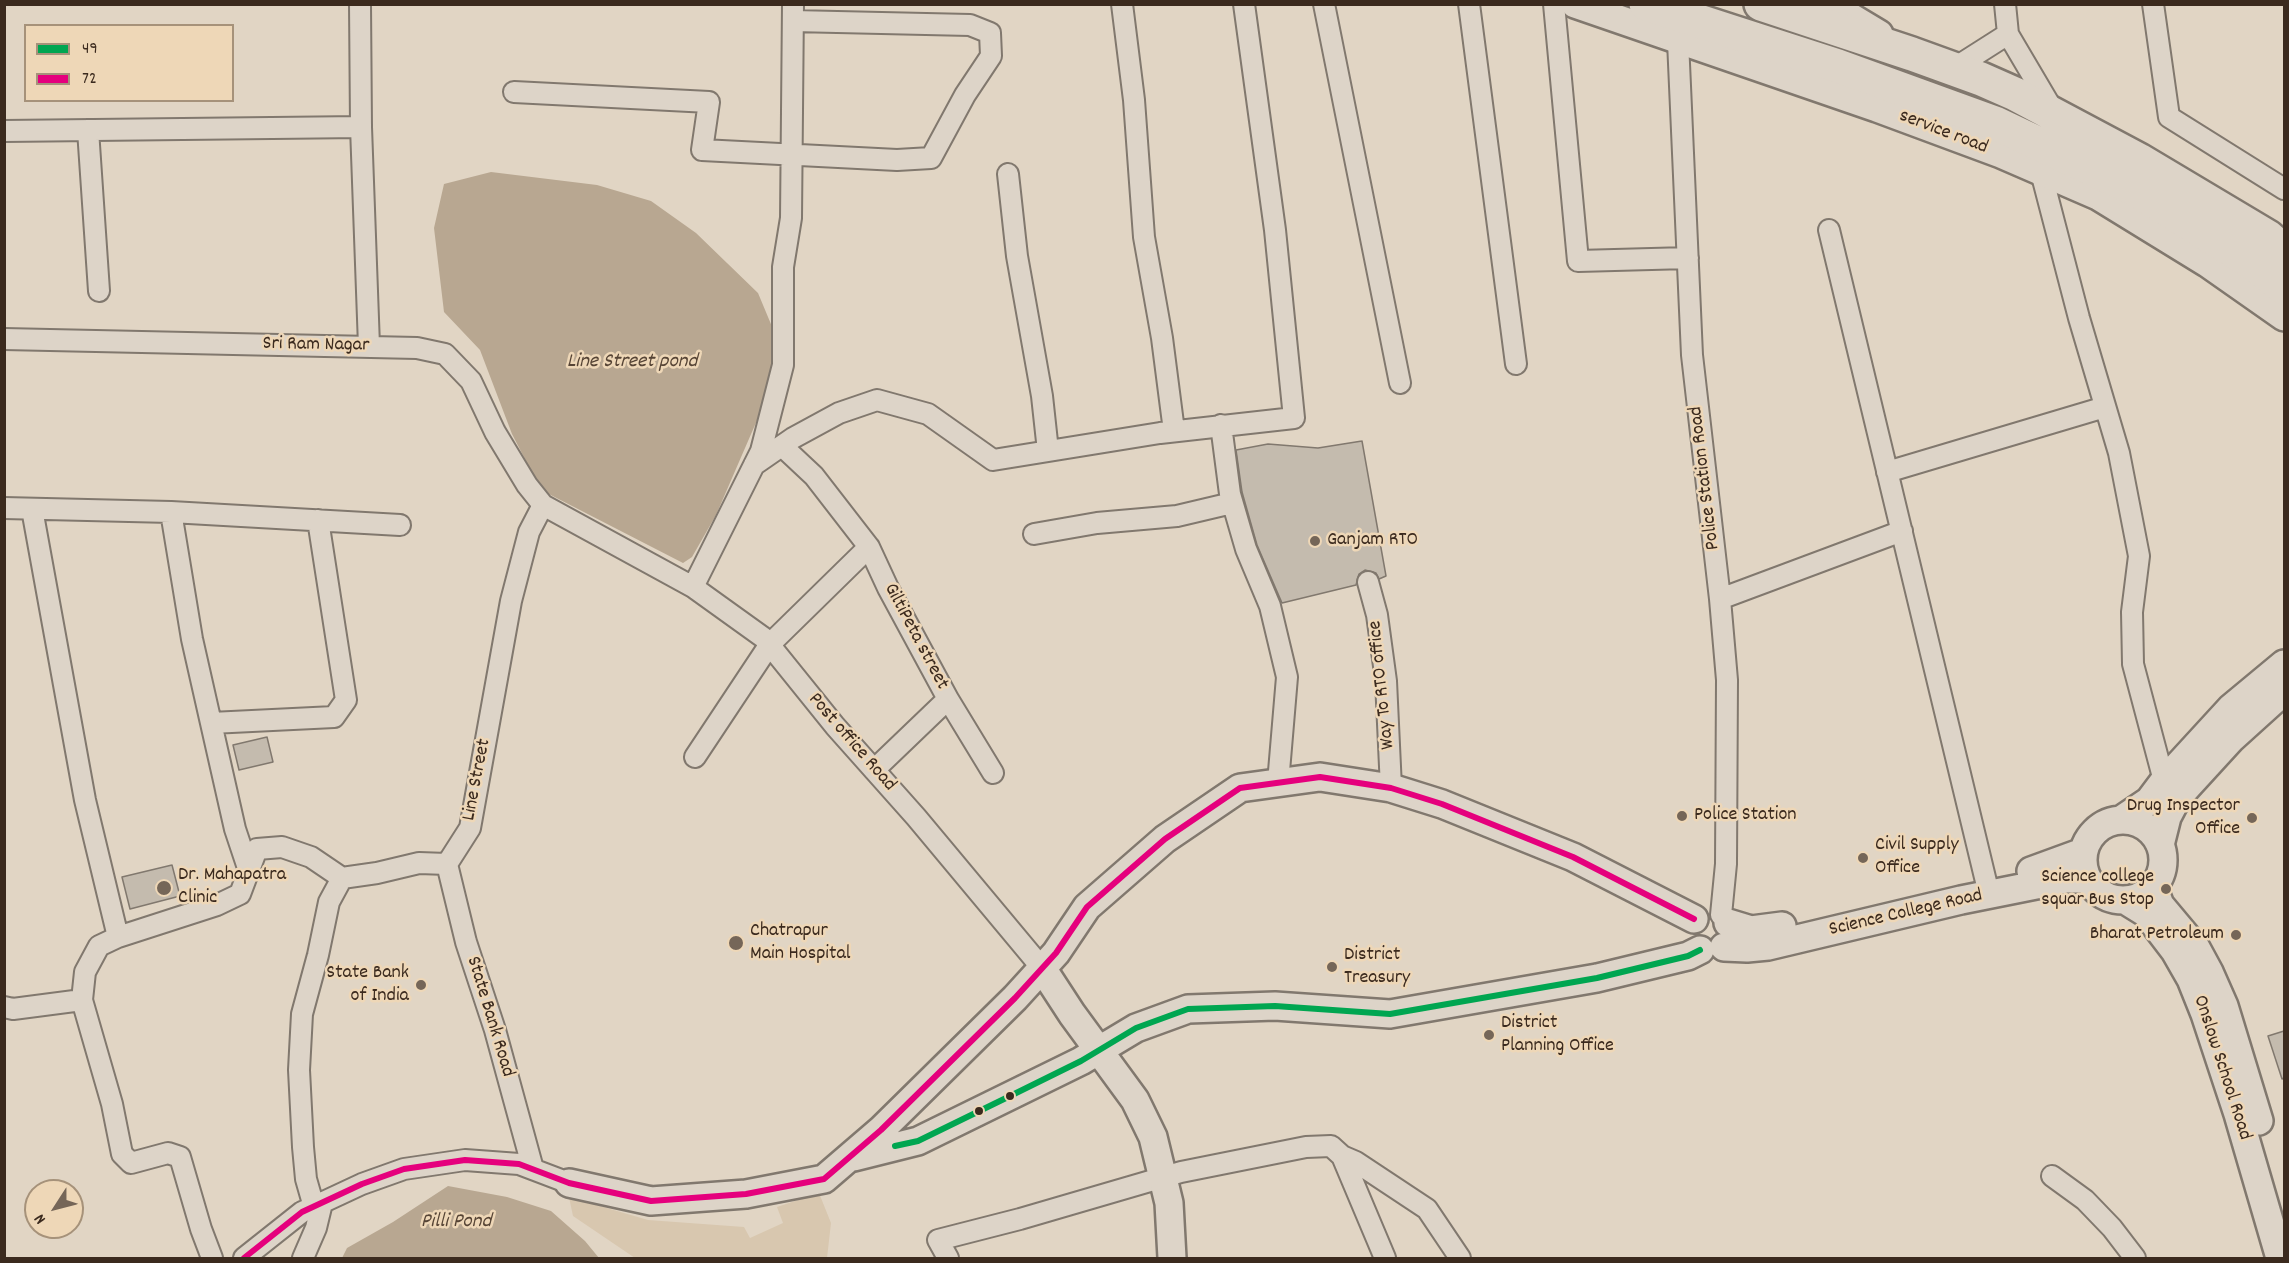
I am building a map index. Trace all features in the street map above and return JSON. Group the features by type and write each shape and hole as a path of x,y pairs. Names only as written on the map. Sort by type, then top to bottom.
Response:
{"highway":[{"path":"1646,4 1838,66 1995,123 2134,189 2254,264 2284,288"},
{"path":"1761,4 1912,54 2014,94 2139,160 2268,237 2284,251"}],"main road":[{"name":"service road","path":"1575,4 1877,108 2001,154 2098,196 2207,263 2284,317"},
{"path":"1829,4 1912,54"},
{"path":"2121,819 2134,821 2155,835 2160,845 2163,867 2153,887 2145,894 2125,900 2103,895 2087,879 2083,866 2083,852 2088,840 2096,829 2108,822 2121,819 2149,801 2164,781 2231,708 2284,664"},
{"path":"2160,845 2167,817 2177,798 2231,738 2284,691"},
{"path":"569,1183 651,1201 746,1194 824,1179 881,1130 944,1069 1056,953 1088,907 1165,839 1240,788 1320,777 1391,788 1443,804 1573,857 1694,919 1691,925 1691,939 1718,934"},
{"name":"Science College Road","path":"1987,888 2083,852"},
{"name":"Science College Road","path":"1718,934 1800,923 1987,888 2066,879 2087,879"},
{"name":"Onslow School Road","path":"2153,887 2160,905 2196,948 2224,1006 2284,1210"},
{"name":"Onslow School Road","path":"2125,900 2146,913 2175,951 2191,979 2234,1103 2280,1258"},
{"path":"849,1158 918,1141 1071,1066 1136,1028 1188,1009 1275,1006 1390,1014 1597,978 1688,956 1718,934"},
{"name":"Post office Road","path":"1042,968 1135,1100 1153,1137 1169,1203 1172,1258"}],"street":[{"path":"360,4 361,127 369,346"},
{"path":"1122,4 1134,100 1144,237 1162,338 1174,431"},
{"path":"754,465 839,413 877,400 927,414 993,460 1174,431 1294,418 1275,230 1244,4"},
{"path":"1324,4 1400,383"},
{"path":"1469,4 1516,364"},
{"path":"1554,4 1578,261 1688,258"},
{"path":"2005,4 2008,34 2056,116"},
{"path":"2153,4 2169,117 2284,189"},
{"path":"514,92 708,102 702,150 790,154 897,160 931,158 965,95 992,56 990,33 970,25 793,13 790,154 791,218 783,267 783,364 761,451 693,587"},
{"path":"1953,69 2008,34"},
{"name":"Police Station Road","path":"1678,41 1692,355 1727,680 1726,864 1718,934"},
{"path":"4,131 361,127"},
{"path":"88,130 99,291"},
{"path":"2041,172 2079,318 2119,453 2139,556 2132,612 2133,664 2164,781"},
{"path":"1008,174 1017,256 1042,396 1047,451"},
{"path":"1829,230 1987,888"},
{"name":"Sri Ram Nagar","path":"4,339 369,346 417,348 445,354 471,381 495,432 527,485 543,505"},
{"path":"1887,472 2105,407"},
{"path":"1221,425 1233,503 1246,549 1270,606 1287,677 1278,783"},
{"name":"GiltiPeta street","path":"782,446 814,476 869,547 888,588 948,699 874,770"},
{"path":"1034,534 1097,523 1177,516 1233,503"},
{"name":"Post office Road","path":"543,505 693,587 770,644 835,726 970,880 1042,968"},
{"name":"Line Street","path":"447,864 470,828 511,601 529,532 543,505"},
{"path":"4,508 171,512 400,525"},
{"path":"32,509 85,800 118,937"},
{"path":"171,512 192,639 235,829 248,868"},
{"path":"211,723 334,717 346,700 318,520"},
{"path":"1720,599 1902,531"},
{"path":"695,757 770,644 869,547"},
{"name":"Way To RTO office","path":"1368,582 1377,615 1386,681 1391,788"},
{"path":"948,699 993,773"},
{"path":"212,1258 180,1157 168,1152 131,1163 122,1154 112,1104 82,1000 85,972 99,946 118,937 217,905 240,894 257,849 282,847 311,857 342,878 419,863 447,864"},
{"name":"State Bank Road","path":"447,864 466,942 495,1030 532,1169"},
{"path":"303,1258 316,1228 306,1179 303,1147 299,1070 302,1014 329,902 342,878"},
{"path":"4,1007 13,1009 82,1000"},
{"path":"948,1258 938,1240 1020,1220 1181,1172 1306,1147 1331,1146 1342,1156 1356,1162 1427,1209 1460,1258"},
{"path":"1342,1156 1385,1258"},
{"path":"244,1258 313,1207 362,1184 404,1170 465,1160 519,1164 569,1183"},
{"path":"2052,1176 2085,1200 2112,1228 2135,1258"}],"shaded area":[{"path":"819,1193 831,1223 827,1258 635,1258 573,1216 569,1197 648,1220 744,1227 750,1238 783,1223 777,1207"}],"water":[{"name":"Line Street pond","path":"491,172 597,185 651,201 696,233 758,293 773,329 771,388 716,515 692,557 683,563 541,490 512,434 480,350 444,312 434,228 444,184"},
{"name":"Pilli Pond","path":"448,1186 507,1197 551,1211 585,1241 599,1258 342,1258 347,1248 393,1222"}],"building":[{"name":"Ganjam RTO","path":"1362,441 1386,576 1379,579 1376,573 1365,570 1359,574 1356,585 1282,603 1257,545 1242,492 1236,450 1268,444 1318,448"},
{"path":"267,737 273,762 239,770 233,745"},
{"path":"172,865 180,896 130,909 122,877"},
{"path":"2284,1031 2284,1078 2282,1079 2268,1036"}],"transit line":[{"name":"72","path":"244,1258 302,1212 362,1184 404,1169 465,1160 519,1164 569,1183 651,1201 746,1194 824,1179 881,1130 1015,998 1056,953 1087,907 1165,839 1240,788 1320,777 1391,788 1442,804 1573,857 1694,919"},
{"name":"49","path":"895,1146 918,1141 1081,1061 1136,1028 1188,1009 1275,1006 1390,1014 1597,978 1688,956 1700,950"}],"place":[{"name":"Ganjam RTO","path":"1315,541"},
{"name":"Police Station","path":"1682,816"},
{"name":"Drug Inspector Office","path":"2252,818"},
{"name":"Civil Supply Office","path":"1863,858"},
{"name":"Dr. Mahapatra Clinic","path":"164,888"},
{"name":"Science college squar Bus Stop","path":"2166,889"},
{"name":"Bharat Petroleum","path":"2236,935"},
{"name":"Chatrapur Main Hospital","path":"736,943"},
{"name":"District Treasury","path":"1332,967"},
{"name":"State Bank of India","path":"421,985"},
{"name":"District Planning Office","path":"1489,1035"}]}
